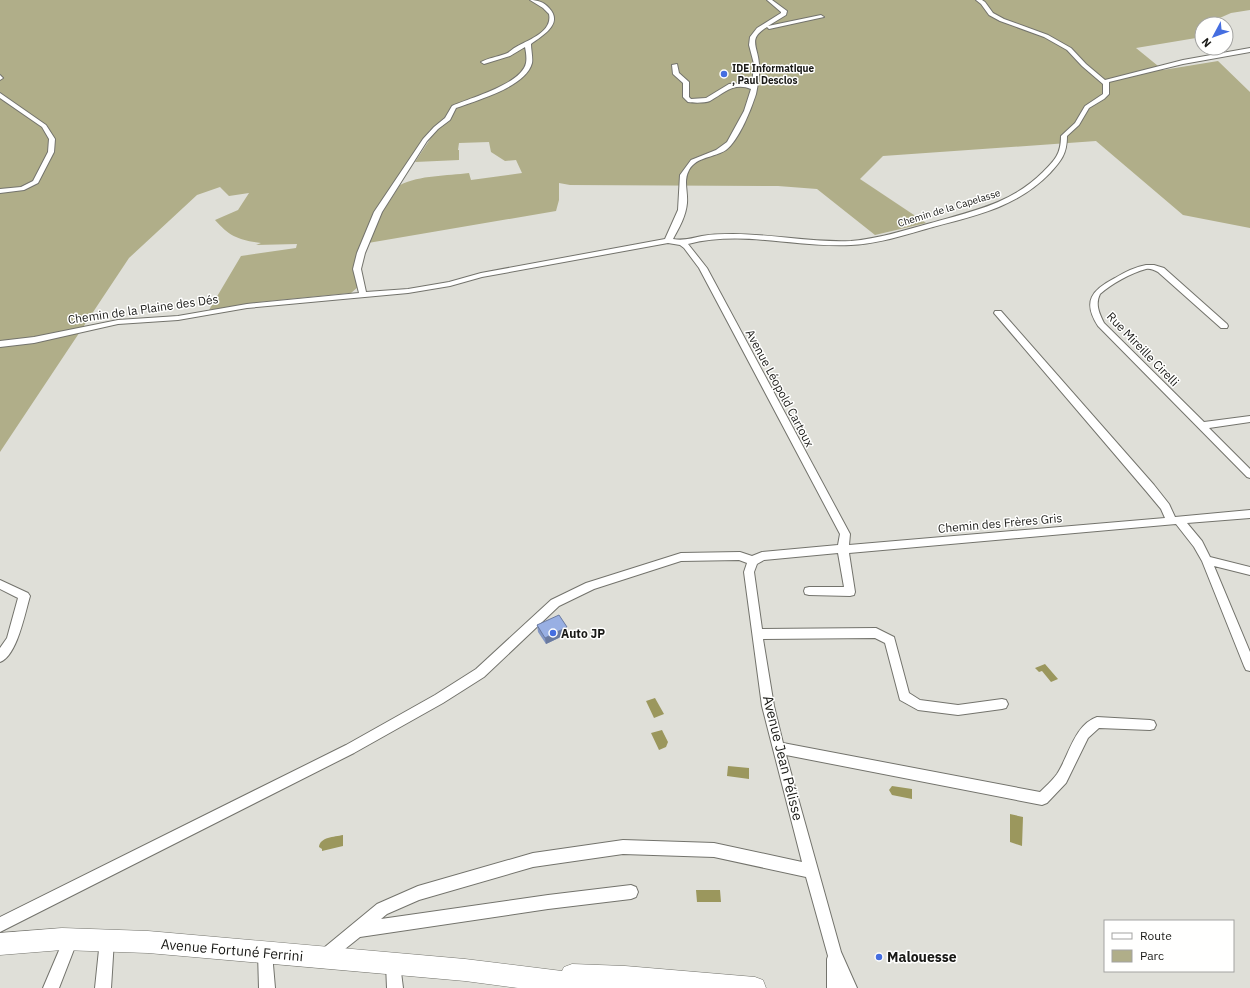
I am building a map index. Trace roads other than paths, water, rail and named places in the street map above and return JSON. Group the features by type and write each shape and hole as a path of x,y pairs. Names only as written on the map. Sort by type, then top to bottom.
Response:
{"main road":[{"name":"Avenue Fortuné Ferrini","path":"0,944 71,939 148,942 626,983 755,988"},
{"name":"Avenue Fortuné Ferrini","path":"465,970 606,988"}],"street":[{"path":"484,62 508,55 518,48 528,44 549,28 552,19 550,11 544,4 532,0"},
{"path":"668,242 683,206 683,176 696,158 720,150 728,145 751,101 756,77 756,59 752,45 753,38 768,22 784,14 784,11 779,6 769,0"},
{"path":"978,0 983,3 991,14 1002,20 1046,36 1069,49 1084,65 1105,83 1106,81 1115,78 1150,71 1183,62 1250,50"},
{"path":"763,28 821,17"},
{"path":"363,294 357,269 361,253 378,212 425,140 436,128 448,119 454,107 510,84 522,75 529,63 528,44"},
{"path":"675,66 676,74 686,82 686,97 690,101 707,100 733,85 749,86 754,88"},
{"name":"Chemin de la Capelasse","path":"682,243 698,238 734,235 765,236 818,243 851,243 882,239 951,219 1005,201 1024,192 1036,183 1060,156 1063,151 1064,136 1077,124 1087,107 1106,94 1105,83"},
{"path":"0,95 44,126 52,139 51,152 36,182 22,189 0,192"},
{"name":"Avenue Léopold Cartoux","path":"674,229 682,243 687,246 703,268 845,534 843,549 850,592 808,591"},
{"name":"Chemin de la Plaine des Dés","path":"0,344 34,340 118,322 178,318 247,306 408,290 450,284 482,275 668,242 682,243"},
{"name":"Rue Mireille Cirelli","path":"1224,326 1161,270 1154,267 1146,267 1117,279 1098,292 1094,303 1094,315 1101,324 1250,475"},
{"path":"998,313 1150,488 1175,520 1198,544 1207,561 1250,666"},
{"path":"1200,426 1250,419"},
{"name":"Chemin des Frères Gris","path":"753,561 762,556 1250,514"},
{"path":"0,925 350,749 440,699 480,673 555,603 590,586 681,557 740,556 753,561"},
{"name":"Avenue Jean Pélisse","path":"753,561 749,572 768,706 834,953 849,988"},
{"path":"1207,561 1250,571"},
{"path":"0,584 24,596 12,640 0,657"},
{"path":"757,634 876,634 890,640 904,696 918,705 958,710 1002,704"},
{"path":"778,748 1042,799 1061,779 1084,734 1097,722 1150,725"},
{"path":"323,958 382,909 418,893 533,860 624,847 714,850 811,871"},
{"path":"356,930 548,902 631,892"},
{"path":"51,988 71,939"},
{"path":"103,988 107,940"},
{"path":"265,953 267,988"},
{"name":"Avenue Jean Pélisse","path":"834,953 835,988"},
{"path":"393,964 395,988"}],"place":[{"name":"IDE Informatique , Paul Desclos","path":"724,74"},
{"name":"Auto JP","path":"553,633"},
{"name":"Malouesse","path":"879,957"}]}
